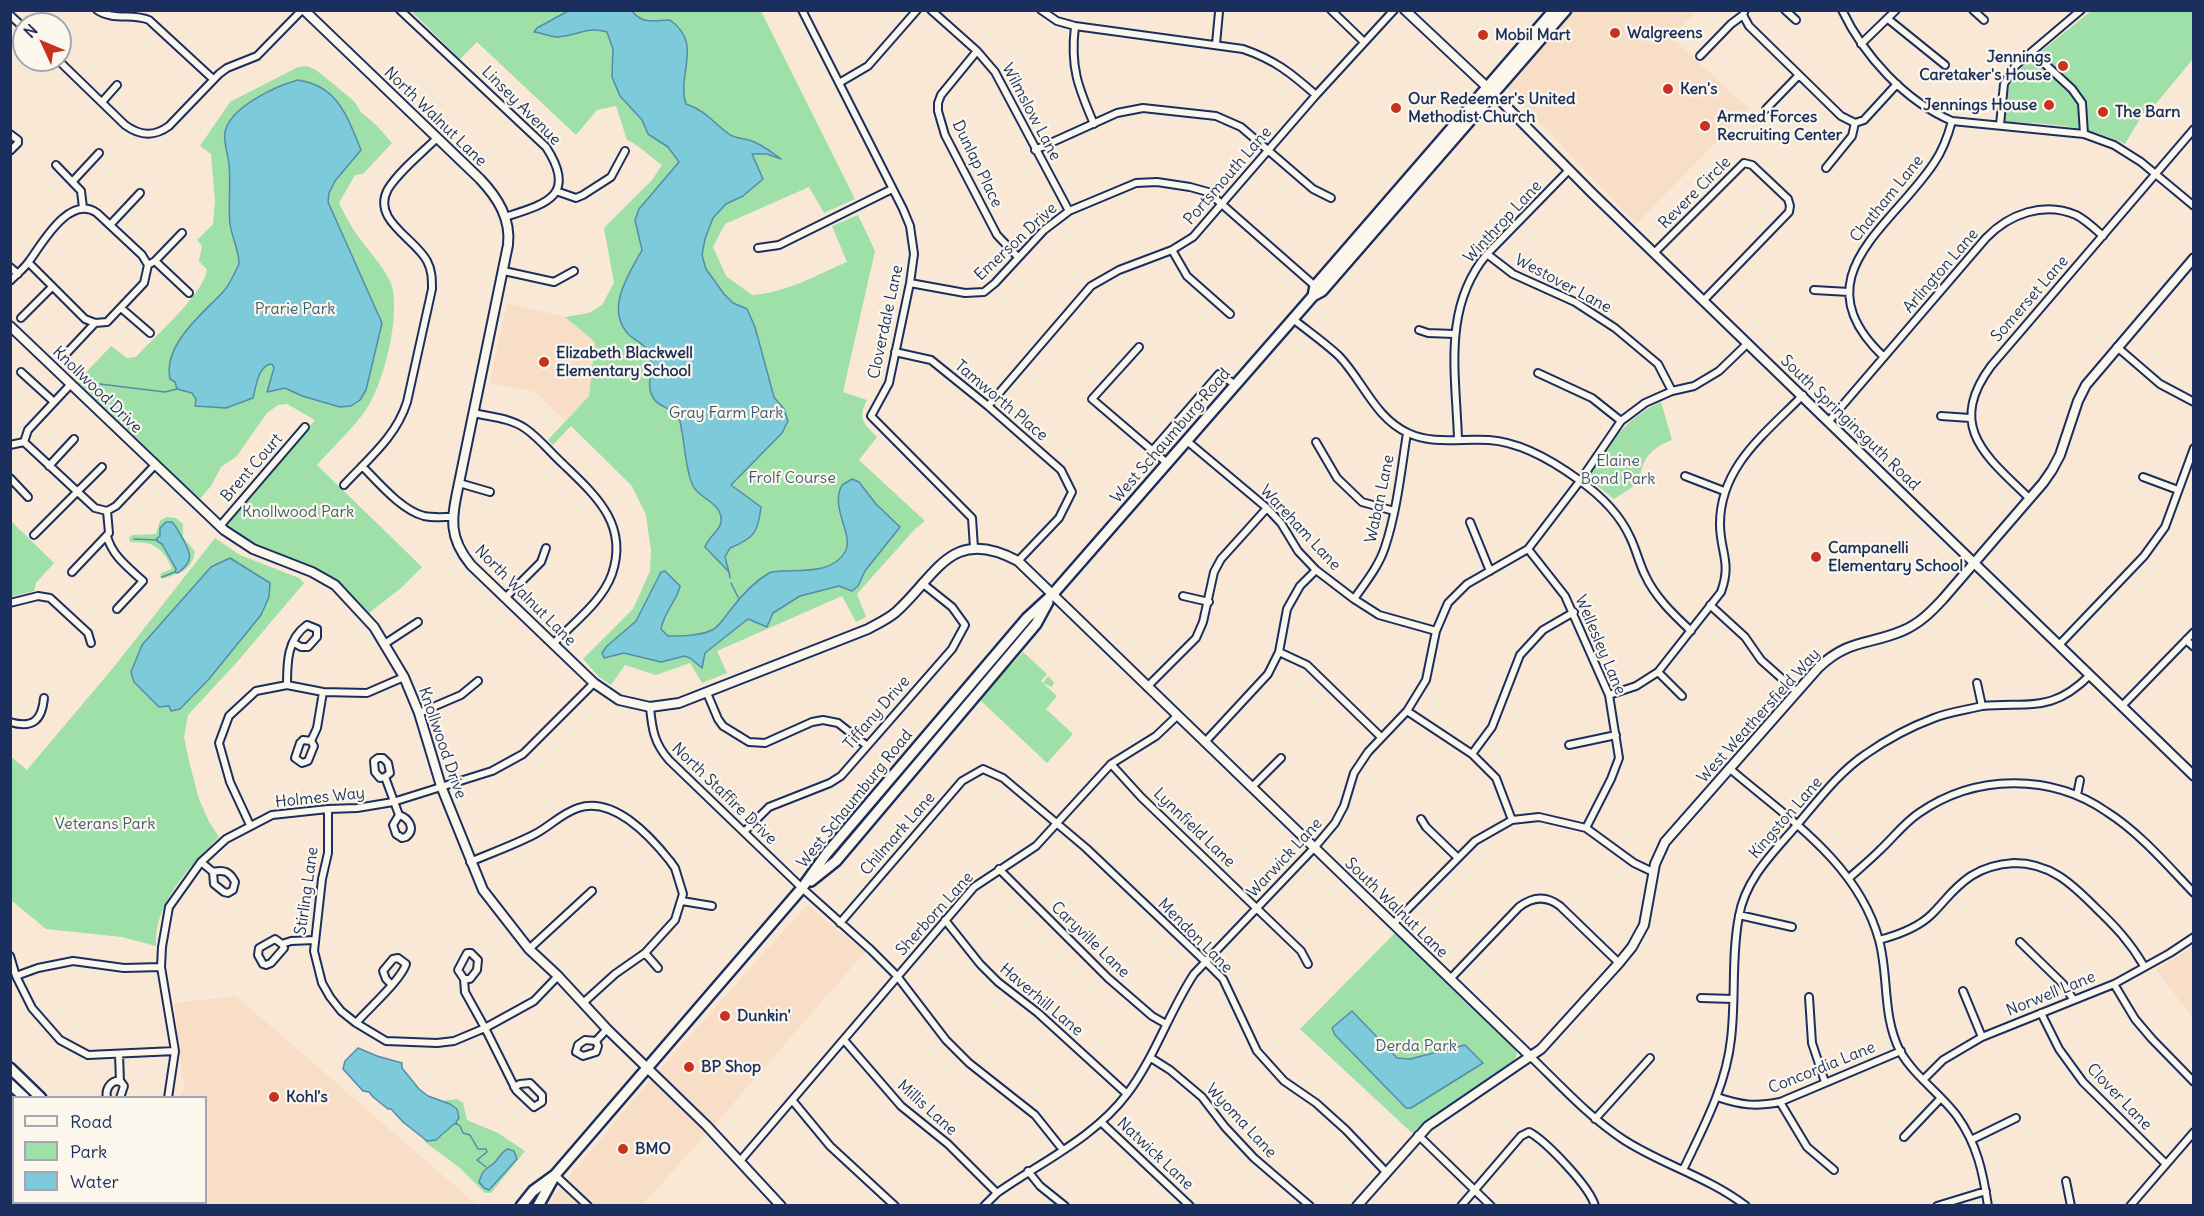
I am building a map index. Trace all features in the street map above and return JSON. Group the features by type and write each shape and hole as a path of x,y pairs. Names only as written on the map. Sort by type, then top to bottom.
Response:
{"main road":[{"name":"West Schaumburg Road","path":"1491,91 1554,10"},
{"name":"West Schaumburg Road","path":"538,1206 555,1175 802,888 836,861 1034,627 1053,595 1293,319 1314,291 1566,10"},
{"path":"10,1068 39,1096"},
{"path":"10,1084 23,1096"},
{"name":"West Schaumburg Road","path":"521,1206 533,1191 555,1175"}],"street":[{"path":"97,10 111,16 145,18 157,26 213,79"},
{"path":"145,18 147,10"},
{"path":"71,72 132,130 153,134 169,126 224,69 257,56 303,10"},
{"name":"North Walnut Lane","path":"303,10 437,138 500,203 509,238 452,517 455,535 463,554 475,569 594,683 619,700 650,707 679,703 868,629 895,613 946,558 974,548"},
{"name":"Linsey Avenue","path":"400,10 546,147 559,169 556,191"},
{"path":"839,83 868,66 917,10"},
{"name":"Wilmslow Lane","path":"931,10 977,51 994,72 1069,211"},
{"path":"1041,10 1057,21 1075,26 1243,49 1266,57 1289,72 1316,95"},
{"path":"1331,10 1364,42"},
{"name":"Portsmouth Lane","path":"988,406 1091,285 1119,270 1172,250 1193,237 1316,95 1394,10"},
{"name":"South Springinsguth Road","path":"1405,10 1491,91 1569,170 2193,776"},
{"path":"1785,10 1796,20"},
{"path":"1842,10 1861,44 1897,84 1928,109 1952,121 2084,134 2114,145 2155,174 2193,207"},
{"path":"1861,44 1896,10"},
{"path":"1973,10 1984,20"},
{"path":"2000,125 2004,84 2015,66 2081,10"},
{"name":"Cloverdale Lane","path":"805,11 906,216 913,240 914,254 910,283 889,383 871,416 972,518 974,548"},
{"path":"1216,44 1219,12"},
{"path":"1700,56 1744,13 1749,26 1841,116 1855,123 1864,120 1897,84"},
{"path":"1888,19 1946,65"},
{"path":"1075,26 1074,70 1094,124"},
{"name":"Dunlap Place","path":"977,51 941,95 938,103 941,124 997,235 1018,257"},
{"path":"2032,52 2072,90 2082,103 2084,134"},
{"path":"1766,109 1799,75"},
{"path":"102,102 117,85"},
{"path":"1035,150 1117,113 1143,108 1216,116 1241,127 1312,189 1331,198"},
{"name":"Chatham Lane","path":"1884,357 1865,338 1852,312 1849,292 1852,274 1858,257 1869,241 1935,162 1952,121"},
{"path":"1826,168 1852,136 1855,123"},
{"name":"Somerset Lane","path":"1970,418 1976,392 1991,366 2193,129"},
{"path":"10,134 18,140 10,152"},
{"path":"344,485 390,436 404,411 432,289 432,275 428,262 394,226 383,204 395,180 437,138"},
{"path":"505,217 543,205 556,191 576,198 584,195 611,177 625,151"},
{"path":"73,181 99,153"},
{"name":"Revere Circle","path":"1655,252 1743,163 1752,165 1788,199 1789,212 1704,300"},
{"path":"56,165 81,190 83,208"},
{"name":"Winthrop Lane","path":"1458,439 1454,334 1465,290 1475,270 1487,254 1569,170"},
{"name":"Emerson Drive","path":"910,283 965,293 984,292 995,284 1044,230 1069,211 1136,183 1157,182 1208,192 1314,291"},
{"path":"758,248 778,245 892,189"},
{"path":"110,225 140,193"},
{"path":"10,281 29,263 44,239 66,216 76,209 83,208 93,210 142,255 189,293"},
{"name":"Arlington Lane","path":"1829,421 1997,227 2010,219 2036,210 2056,210 2077,216 2103,236"},
{"path":"29,263 85,319 95,323 107,322 144,283 152,263 182,233"},
{"path":"1172,250 1187,276 1230,314"},
{"name":"Westover Lane","path":"1487,254 1513,274 1575,302 1616,328 1659,364 1672,391"},
{"name":"West Weathersfield Way","path":"1357,1206 1432,1122 1541,1049 1618,963 1637,939 1644,925 1653,872 1658,856 1670,836 1818,668 1837,652 1902,631 1926,617 1975,563 2043,483 2056,463 2086,385 2193,258"},
{"path":"10,267 18,274"},
{"path":"504,271 554,282 574,271"},
{"path":"21,318 52,287"},
{"path":"1814,290 1849,292"},
{"path":"120,308 150,333"},
{"path":"1293,319 1338,356 1359,380 1380,413 1407,433 1435,441 1492,440 1538,453 1580,481 1614,511 1631,537 1645,575 1661,602 1690,631"},
{"path":"64,356 95,323"},
{"name":"Knollwood Drive","path":"10,326 220,526 253,549 312,572 335,585 359,609 386,643 404,677 419,713 441,786 483,890 529,949 558,975 582,1004 740,1161 781,1206"},
{"path":"1419,330 1428,333 1454,334"},
{"name":"Warwick Lane","path":"984,1206 997,1193 1101,1122 1127,1094 1150,1058 1189,982 1335,823 1344,807 1354,773 1368,752 1407,711 1426,680 1436,631 1448,603 1467,584 1528,549 1580,481 1621,421 1645,403 1672,391 1694,386 1719,371 1748,343"},
{"path":"1139,347 1092,399 1167,463"},
{"path":"2116,347 2160,384 2193,402"},
{"name":"Tamworth Place","path":"895,352 931,360 1061,470 1072,492 1059,518 1018,561"},
{"path":"21,372 54,402"},
{"path":"1538,373 1592,398 1621,421"},
{"path":"1152,451 1219,374 1236,385"},
{"path":"24,442 28,430 71,384"},
{"path":"1609,695 1636,686 1658,672 1721,592 1726,578 1720,521 1724,491 1734,469 1743,457 1803,395"},
{"path":"473,413 507,420 526,429 597,497 613,522 616,550 612,574 597,599 553,644"},
{"path":"1941,416 1970,418 1975,436 1986,455 2029,498"},
{"name":"Brent Court","path":"220,526 305,427"},
{"name":"Waban Lane","path":"1354,599 1370,577 1384,549 1394,511 1407,433"},
{"path":"49,466 75,439"},
{"name":"Wareham Lane","path":"1187,441 1267,508 1316,570 1354,599 1379,615 1436,631"},
{"path":"10,444 24,442"},
{"path":"24,442 95,507 107,512"},
{"path":"1316,442 1336,478 1362,502 1394,511"},
{"path":"2059,645 2144,556 2165,527 2193,448"},
{"path":"107,512 116,506 155,465"},
{"path":"362,466 406,508 426,516 452,517"},
{"path":"34,535 102,467"},
{"path":"1685,476 1724,491"},
{"path":"2143,477 2178,490"},
{"path":"10,478 28,497"},
{"path":"459,483 490,492"},
{"path":"1147,687 1196,638 1209,602 1214,572 1221,559 1267,508"},
{"path":"72,572 109,533 107,512"},
{"path":"1470,522 1490,571"},
{"path":"107,536 114,553 143,581 117,609"},
{"path":"505,598 541,562 546,548"},
{"path":"974,548 999,551 1018,561 1053,595"},
{"name":"Wellesley Lane","path":"1528,549 1565,596 1574,612 1609,695 1619,758 1586,828"},
{"path":"1205,742 1268,674 1279,652 1287,609 1300,586 1316,570"},
{"name":"Tiffany Drive","path":"744,832 770,807 836,780 951,649 965,625 952,607 922,582"},
{"name":"South Walnut Lane","path":"1053,595 1595,1119 1635,1147 1712,1184 1746,1206"},
{"path":"10,603 38,596 50,598 88,633 91,643"},
{"path":"1183,596 1209,602"},
{"path":"1710,605 1745,637 1761,660 1797,692"},
{"path":"1472,754 1492,727 1520,655 1543,630 1574,612"},
{"path":"386,643 418,622"},
{"path":"2122,706 2193,632"},
{"path":"2186,640 2193,647"},
{"path":"287,685 288,657 294,643"},
{"path":"1279,652 1307,665 1381,737"},
{"path":"1658,672 1682,696"},
{"name":"Kingston Lane","path":"1683,1170 1717,1097 1731,1040 1735,941 1739,915 1744,897 1758,871 1844,772 1865,754 1897,735 1934,718 1982,706 2039,704 2054,701 2075,690 2090,675"},
{"path":"250,825 230,782 219,743 229,716 256,691 287,685 323,692 367,693 404,677"},
{"path":"419,713 461,695 478,681"},
{"name":"Holmes Way","path":"168,1096 175,1051 161,967 162,947 169,907 201,862 226,839 272,815 357,808 393,802 492,771 523,754 594,683"},
{"path":"1977,683 1982,706"},
{"path":"311,741 317,728 323,692"},
{"path":"707,693 717,719 723,726 749,742 765,743 812,722 823,720 838,723 866,746"},
{"path":"10,722 22,726 32,724 43,712 44,698"},
{"name":"North Staffire Drive","path":"650,707 652,734 658,748 802,888 871,950 897,976 946,1040 969,1063 1035,1115 1063,1150"},
{"path":"1407,711 1472,754 1496,778 1512,820"},
{"name":"Sherborn Lane","path":"740,1161 974,887 1036,846 1111,764 1156,736 1177,716"},
{"path":"1569,745 1616,735"},
{"path":"1252,787 1281,758"},
{"name":"Lynnfield Lane","path":"1111,764 1141,797 1301,951 1308,964"},
{"path":"1729,768 1831,857 1849,878 1870,911 1883,954 1890,1023 1901,1051 1940,1100 1956,1115 1971,1140 1981,1163 1988,1206"},
{"name":"Mendon Lane","path":"983,769 1003,778 1058,824 1206,961 1223,980 1257,1051 1284,1081 1316,1103 1346,1130 1386,1172"},
{"name":"Chilmark Lane","path":"840,923 959,784 983,769"},
{"path":"385,777 399,815"},
{"path":"2077,795 2080,780"},
{"path":"1849,878 1913,817 1948,797 2001,782 2046,786 2077,795 2117,819 2193,893"},
{"path":"470,862 535,834 571,811 587,806 597,806 623,815 665,855 675,868 683,894 675,920 645,953 615,974 582,1004"},
{"name":"Stirling Lane","path":"328,809 328,853 314,951 326,990 341,1011 356,1023 386,1041 454,1041 485,1028 534,1001 558,975"},
{"path":"1393,924 1475,841 1512,820 1539,817 1586,828 1634,863 1653,872"},
{"path":"1421,819 1426,827 1457,857"},
{"path":"201,862 213,872"},
{"path":"1879,940 1915,927 1931,915 1952,890 1974,874 1997,864 2029,863 2048,869 2069,881 2126,937 2144,966"},
{"name":"Caryville Lane","path":"999,869 1108,978 1152,1016 1166,1024"},
{"path":"529,949 592,891"},
{"path":"1450,978 1519,907 1534,898 1546,898 1560,906 1618,963"},
{"path":"682,902 712,906"},
{"path":"1739,915 1792,927"},
{"name":"Haverhill Lane","path":"945,920 980,964 998,982 1046,1021 1127,1094"},
{"name":"Norwell Lane","path":"1923,1080 1943,1060 1982,1037 2114,984 2193,937"},
{"path":"275,939 282,944 284,948 271,963 266,965 259,959 259,948 268,942 275,939"},
{"path":"282,944 291,941 314,940"},
{"path":"2020,942 2063,984 2073,999"},
{"path":"645,953 658,968"},
{"path":"10,956 16,976 32,1008 60,1040 88,1055 175,1051"},
{"path":"16,976 38,968 73,961 124,968 161,967"},
{"path":"464,979 465,992 514,1087 534,1107 542,1102 542,1095 530,1083 514,1087"},
{"path":"356,1023 392,984"},
{"path":"2114,984 2135,1018 2193,1082"},
{"path":"1963,992 1982,1037"},
{"path":"1809,997 1812,1043 1825,1082"},
{"path":"1701,998 1733,999"},
{"name":"Clover Lane","path":"2041,1013 2059,1049 2083,1082 2166,1164"},
{"path":"596,1041 607,1029"},
{"name":"Millis Lane","path":"844,1040 901,1106 948,1144 997,1193"},
{"name":"Concordia Lane","path":"1717,1097 1740,1104 1760,1106 1780,1102 1901,1051"},
{"path":"119,1054 120,1082 124,1088 121,1096"},
{"name":"Wyoma Lane","path":"1150,1058 1170,1070 1202,1097 1225,1127 1254,1158 1310,1206"},
{"path":"1595,1119 1650,1058"},
{"path":"107,1096 106,1092 111,1083 120,1082"},
{"path":"792,1100 830,1146 895,1206"},
{"path":"1904,1137 1940,1100"},
{"path":"1780,1102 1807,1147 1834,1170"},
{"path":"1971,1140 2016,1118"},
{"name":"Natwick Lane","path":"1101,1122 1190,1206"},
{"path":"1461,1206 1521,1136 1527,1132 1534,1134 1583,1183 1591,1195 1594,1206"},
{"path":"2130,1206 2193,1132"},
{"path":"1418,1135 1491,1206"},
{"path":"1029,1171 1040,1186 1065,1206"},
{"path":"555,1175 588,1206"},
{"path":"2066,1181 2072,1206"},
{"path":"1936,1206 1986,1191"}],"shaded area":[{"path":"1574,10 1696,11 1672,38 1749,109 1636,224 1507,88"},
{"name":"Elizabeth Blackwell Elementary School","path":"507,303 565,317 595,342 589,396 565,421 536,392 490,383"},
{"path":"807,905 865,952 642,1205 545,1206 645,1086"},
{"path":"2193,946 2193,1018 2156,970"},
{"path":"236,996 477,1205 96,1206 98,1204 207,1204 207,1096 180,1096 184,1089 174,1003"}],"green space":[{"name":"Gray Farm Park","path":"414,10 761,11 855,199 824,213 809,187 725,224 713,247 726,276 752,295 789,287 847,262 832,226 858,215 875,251 843,392 867,400 863,420 877,437 859,460 925,521 915,529 857,594 866,617 856,622 842,596 717,651 727,673 702,683 690,663 656,675 625,665 611,685 599,677 583,659 633,609 650,571 651,551 646,515 632,486 571,426 553,445 548,440 589,396 595,342 565,317 589,313 602,305 614,283 604,228 652,180 662,165 627,140 616,106 597,110 576,135 477,42 460,59 412,12"},
{"path":"2091,11 2193,11 2193,59 2149,112 2144,112 2125,144 2081,129 2051,124 2004,122 2009,86 2022,67"},
{"name":"Prarie Park","path":"307,66 316,70 354,101 361,112 392,143 363,174 355,175 339,203 355,232 390,281 394,311 389,349 377,387 363,414 317,465 422,567 401,588 369,613 338,582 304,563 257,546 236,533 227,524 315,420 287,404 278,405 267,413 236,457 221,467 211,486 200,499 77,382 111,346 127,358 136,357 197,291 207,270 199,261 202,246 197,240 213,224 215,201 211,154 200,146 230,102 298,67"},
{"name":"Elaine Bond Park","path":"1661,402 1672,440 1659,446 1648,455 1642,467 1640,482 1614,499 1586,477 1627,425 1637,416"},
{"path":"166,517 176,518 183,524 183,537 195,552 187,568 162,579 161,573 172,569 164,554 154,546 130,542 129,538 132,535 156,534 160,521"},
{"path":"10,520 54,563 36,583 34,591 11,597"},
{"name":"Veterans Park","path":"215,538 240,555 299,578 304,583 238,661 188,715 184,737 190,765 199,799 209,822 219,837 186,873 167,900 157,930 156,946 122,937 46,929 11,900 10,756 27,770 113,668"},
{"path":"1023,652 1047,674 1041,681 1057,696 1046,709 1073,734 1047,763 979,699"},
{"path":"1048,676 1054,682 1052,687 1043,683"},
{"name":"Derda Park","path":"1395,933 1515,1047 1517,1054 1512,1065 1435,1114 1412,1133 1300,1029"},
{"path":"457,1099 463,1103 467,1120 498,1133 525,1151 491,1193 485,1193 460,1168 424,1140 441,1137 454,1124 450,1104 441,1101"}],"water":[{"path":"568,11 632,11 645,20 670,20 680,29 687,49 684,82 686,104 704,113 731,136 756,143 781,159 767,154 752,154 763,179 743,196 726,204 713,218 702,255 706,269 724,294 733,303 747,309 755,327 774,397 784,409 788,421 782,433 731,485 761,507 754,533 745,541 730,548 725,557 729,572 705,547 720,525 719,511 693,486 687,467 680,420 674,412 654,399 650,387 652,364 649,352 628,334 621,324 619,313 619,302 626,280 642,250 635,220 639,209 679,162 668,147 648,134 642,120 620,96 612,77 613,49 607,32 593,30 558,37 534,32 537,28"},
{"name":"Prarie Park","path":"298,80 312,83 332,96 345,114 361,150 335,181 329,193 328,202 382,323 366,390 360,400 351,406 340,407 302,396 285,388 267,392 274,368 272,364 267,365 261,372 253,398 226,408 195,406 196,399 192,393 177,389 175,382 170,379 169,366 172,354 186,331 225,290 239,264 230,224 230,171 225,132 235,114 244,106 267,92"},
{"path":"852,479 859,482 876,504 900,527 852,591 839,586 800,596 773,613 767,627 748,619 705,653 702,668 685,656 661,662 624,653 604,658 602,653 607,646 636,621 661,572 665,571 680,586 661,629 668,636 685,636 714,629 749,589 769,573 817,569 840,559 845,552 847,538 838,503 839,494 842,485"},
{"path":"166,522 172,522 175,526 186,544 190,557 187,565 178,573 175,572 176,569 162,544 157,541 160,528"},
{"path":"230,558 270,583 269,597 261,615 209,679 180,709 171,711 169,706 159,707 134,682 131,672 142,645 211,567"},
{"path":"1352,1011 1397,1058 1410,1059 1465,1045 1483,1063 1411,1108 1406,1108 1335,1035 1332,1028"},
{"path":"358,1048 402,1063 402,1068 419,1089 428,1096 457,1109 459,1118 457,1124 454,1124 436,1140 427,1141 391,1109 388,1109 369,1092 363,1091 343,1069 345,1061"},
{"path":"508,1149 514,1151 517,1159 489,1190 484,1188 479,1182 483,1172"}],"waterway":[{"path":"100,384 165,392 177,389"},
{"path":"134,539 157,540"},
{"path":"162,577 175,572"},
{"path":"729,572 730,578"},
{"path":"731,583 739,599"},
{"path":"457,1124 463,1133 470,1135 478,1149 486,1149 487,1152 477,1160 486,1167"}],"place":[{"name":"Walgreens","path":"1615,33"},
{"name":"Mobil Mart","path":"1483,35"},
{"name":"Jennings Caretaker's House","path":"2063,66"},
{"name":"Ken's","path":"1668,89"},
{"name":"Jennings House","path":"2049,105"},
{"name":"Our Redeemer's United Methodist Church","path":"1396,108"},
{"name":"The Barn","path":"2103,112"},
{"name":"Armed Forces Recruiting Center","path":"1705,126"},
{"name":"Elizabeth Blackwell Elementary School","path":"544,362"},
{"name":"Campanelli Elementary School","path":"1816,557"},
{"name":"Dunkin'","path":"725,1016"},
{"name":"BP Shop","path":"689,1067"},
{"name":"Kohl's","path":"274,1097"},
{"name":"BMO","path":"623,1149"}],"park label":[{"name":"Frolf Course","path":"792,478"},
{"name":"Knollwood Park","path":"298,512"}]}
